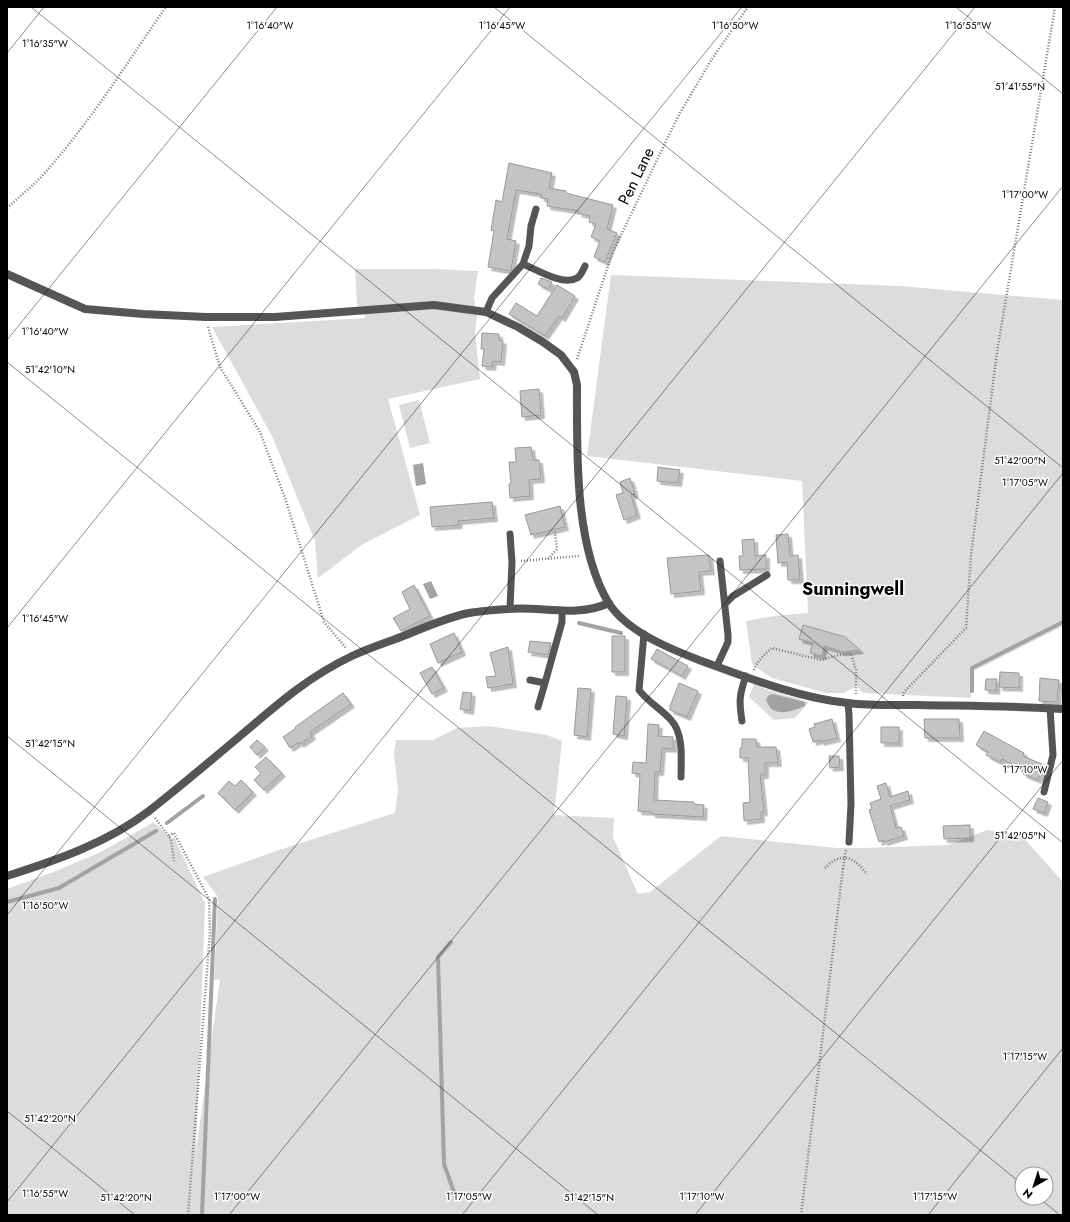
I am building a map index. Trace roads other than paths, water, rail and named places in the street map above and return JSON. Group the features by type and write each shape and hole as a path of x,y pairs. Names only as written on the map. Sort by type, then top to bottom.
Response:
{"street":[{"path":"7,274 85,309 143,314 206,317 275,317 434,305 486,312 518,327 543,342 561,355 574,372 577,385 579,487 588,555 597,580 609,603 622,620 674,650 749,677 812,697 856,704 1063,709"},
{"path":"7,876 91,846 128,825 177,789 292,692 316,676 352,656 440,621 464,614 510,608 562,611 589,610 609,603"}],"lane":[{"path":"486,312 492,298 524,264 529,246 531,226 536,209"},
{"path":"524,264 562,280 570,281 578,278 585,266"},
{"path":"510,534 512,562 510,608"},
{"path":"717,666 728,642 720,561"},
{"path":"725,604 733,596 767,576"},
{"path":"538,707 562,622 562,611"},
{"path":"644,634 635,692 645,698 671,719 675,726 679,735 681,777"},
{"path":"742,721 740,707 741,692 749,677"},
{"path":"530,680 545,683"},
{"path":"848,703 850,715 851,804 848,845"},
{"path":"1044,792 1053,755 1050,708"}],"waterway":[{"path":"972,691 972,668 1063,622"},
{"path":"579,623 621,633"},
{"path":"167,823 203,796"},
{"path":"7,902 59,888 156,831"},
{"path":"202,1215 215,899"},
{"path":"451,942 438,957 444,1164 456,1198"}],"district":[{"name":"Sunningwell","path":"853,589"}]}
